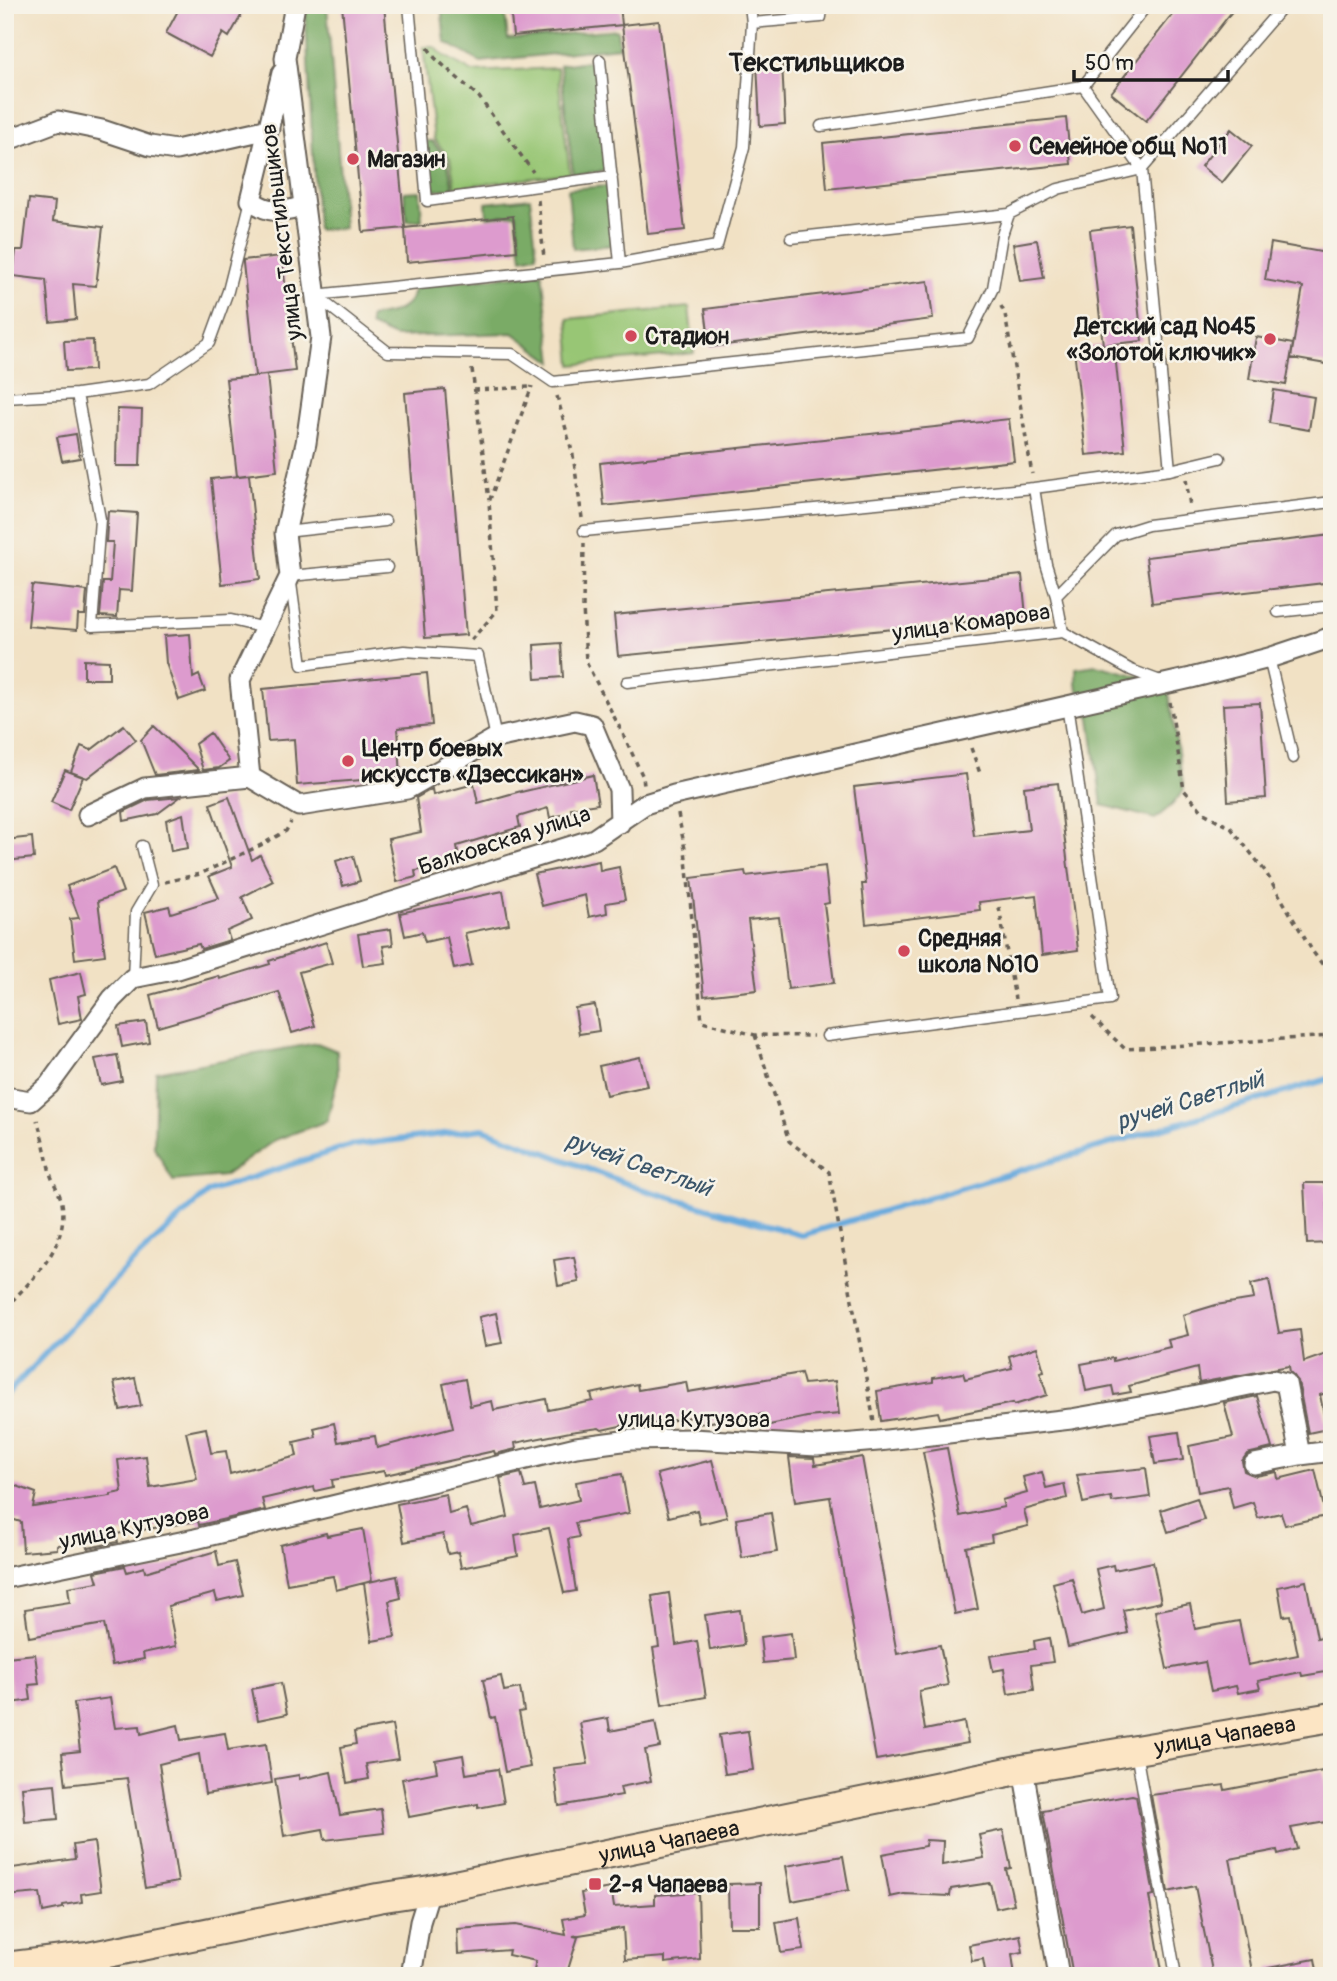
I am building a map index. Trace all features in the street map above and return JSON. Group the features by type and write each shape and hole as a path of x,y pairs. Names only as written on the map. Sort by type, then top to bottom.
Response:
{"street":[{"name":"улица Текстильщиков","path":"290,576 285,533 306,443 321,337 285,58 295,5"},
{"path":"285,58 251,200 276,211 292,210 304,205"},
{"path":"5,141 58,121 102,130 150,146 176,150 269,130"},
{"path":"250,777 240,680 290,576"},
{"name":"Балковская улица","path":"133,978 178,969 594,839 645,804 674,795 1167,683 1269,658 1332,637"},
{"path":"88,815 145,788 250,777 299,806 407,789 496,738 575,721 592,724 620,789 620,823"},
{"path":"5,1097 31,1101 49,1085 112,999 133,978"},
{"name":"улица Кутузова","path":"5,1578 195,1539 576,1447 630,1440 692,1439 817,1446 878,1441 1071,1419 1273,1380 1286,1383 1300,1455"},
{"path":"1254,1464 1332,1451"},
{"name":"улица Чапаева","path":"5,1966 85,1962 378,1898 430,1890 1023,1769 1332,1717"},
{"path":"1023,1769 1059,1976"},
{"path":"411,1976 420,1922 430,1890"}],"lane":[{"path":"409,5 426,201 612,176"},
{"path":"315,295 620,263 717,246 744,147 752,23 750,5"},
{"path":"752,23 821,17 822,5"},
{"path":"821,126 1083,86 1147,5"},
{"path":"791,238 1009,214 1058,190 1142,169 1284,5"},
{"path":"600,60 620,263"},
{"path":"1083,86 1142,169 1170,470"},
{"path":"5,398 77,394 149,384 209,343 228,291 251,200"},
{"path":"315,295 388,352 512,354 553,382 968,338 993,288 1002,235 1009,214"},
{"path":"77,394 100,519 92,626 231,620 265,628"},
{"path":"584,531 1034,488 1170,470 1220,458"},
{"name":"улица Комарова","path":"627,682 1063,632 1046,564 1034,488"},
{"path":"1056,596 1116,535 1149,525 1332,502"},
{"path":"285,533 385,521"},
{"path":"290,576 387,566"},
{"name":"улица Текстильщиков","path":"290,576 302,665 404,651 478,656 496,738"},
{"path":"1278,612 1332,606"},
{"path":"1063,632 1131,670 1167,683"},
{"path":"1269,658 1293,758"},
{"path":"827,1036 1110,999 1067,704"},
{"path":"133,978 136,912 152,885 142,846"},
{"path":"1135,1750 1176,1976"}],"path":[{"path":"412,35 430,49 435,58 489,109 535,174 545,271"},
{"path":"1005,314 1034,488"},
{"path":"455,655 482,630 497,611 489,502 470,353"},
{"path":"474,390 531,387 553,382"},
{"path":"489,502 531,387"},
{"path":"1186,480 1190,507"},
{"path":"586,662 643,777"},
{"path":"1167,683 1184,790 1204,813 1231,828 1265,871 1313,952 1332,977"},
{"path":"964,730 981,776"},
{"path":"674,795 685,849 702,1021 755,1035 827,1036"},
{"path":"152,885 200,874 261,845 285,831 299,806"},
{"path":"999,907 1017,1011"},
{"path":"1079,1004 1125,1049 1332,1036"},
{"path":"755,1035 789,1141 829,1172 878,1441"},
{"path":"5,1308 41,1271 61,1234 62,1203 51,1175 44,1139 31,1101"}],"green space":[{"path":"305,5 327,5 344,228 317,230"},
{"path":"441,5 504,5 508,39 617,29 619,47 480,62 445,42"},
{"path":"423,47 435,47 443,55 473,72 557,68 570,174 455,187 450,159 434,139"},
{"path":"594,60 607,171 573,174 560,65"},
{"path":"426,141 432,141 447,159 453,188 431,191"},
{"path":"607,186 613,245 573,249 568,189"},
{"path":"420,191 422,220 407,221 404,192"},
{"path":"530,198 537,255 522,258 516,214 487,217 486,203"},
{"path":"542,273 553,362 513,333 395,337 370,326 370,317 393,312 405,306 415,286"},
{"name":"Стадион","path":"689,307 694,353 572,365 568,319"},
{"path":"1096,665 1167,683 1184,790 1172,805 1155,819 1102,805 1090,718 1076,685 1076,668"},
{"path":"317,1043 337,1051 338,1076 327,1121 275,1140 224,1176 173,1181 154,1147 156,1072"}],"building":[{"path":"181,5 238,5 236,11 242,14 229,37 223,33 210,57 166,33"},
{"path":"342,5 384,5 405,228 363,232"},
{"path":"510,5 620,5 622,25 513,36"},
{"path":"1180,5 1237,5 1146,121 1111,93"},
{"path":"659,21 685,230 648,234 622,25"},
{"path":"782,61 785,124 760,126 757,62"},
{"path":"1066,118 1071,164 827,189 823,143"},
{"path":"1231,129 1252,146 1222,183 1201,166"},
{"path":"29,199 55,202 53,221 103,227 96,286 73,284 76,319 50,322 46,280 13,276 16,250 23,250"},
{"path":"513,216 517,251 407,262 405,228"},
{"path":"1130,225 1142,341 1103,345 1090,230"},
{"path":"1037,240 1044,278 1020,281 1013,244"},
{"path":"1271,243 1332,254 1332,365 1291,358 1303,287 1265,280"},
{"path":"282,256 295,371 255,376 243,260"},
{"path":"928,281 933,319 710,347 705,309"},
{"path":"1256,337 1293,344 1286,385 1249,379"},
{"path":"93,340 94,370 66,371 64,341"},
{"path":"1114,344 1125,451 1086,455 1074,349"},
{"path":"267,375 277,471 237,476 226,379"},
{"path":"445,389 466,635 425,638 405,393"},
{"path":"1274,390 1314,397 1309,430 1269,423"},
{"path":"117,409 142,410 140,466 116,466"},
{"path":"1009,419 1014,461 604,506 600,463"},
{"path":"76,434 80,458 62,461 57,437"},
{"path":"249,475 260,579 222,584 211,479"},
{"path":"108,511 137,513 132,591 119,590 117,617 100,616 103,582 110,582 113,542 106,542"},
{"path":"1332,535 1332,582 1152,603 1146,557"},
{"path":"1022,575 1026,616 618,656 614,615"},
{"path":"32,585 87,591 85,615 78,615 77,630 28,626"},
{"path":"190,634 193,678 199,675 205,691 179,700 166,663 164,636"},
{"path":"561,643 563,677 536,679 534,645"},
{"path":"84,660 109,661 109,679 84,679"},
{"path":"427,673 432,725 398,728 401,777 297,785 294,739 268,741 263,689"},
{"path":"1260,703 1266,798 1228,801 1223,705"},
{"path":"124,725 136,740 87,778 71,772 81,746 91,750"},
{"path":"154,726 199,770 155,775 141,740"},
{"path":"210,733 229,761 219,768 203,770 195,744"},
{"path":"65,770 83,777 69,810 51,802"},
{"path":"966,774 974,836 1029,830 1024,787 1058,783 1078,950 1042,955 1036,895 979,902 980,910 866,924 862,884 866,884 854,787"},
{"path":"593,775 598,804 571,808 572,812 550,818 548,808 518,817 520,827 457,846 460,864 415,871 416,877 397,882 388,839 421,832 416,798 432,789 433,795 474,784 478,803"},
{"path":"180,797 157,814 124,821 123,812 148,800"},
{"path":"229,797 252,860 260,855 273,881 242,897 252,920 227,931 230,940 201,949 199,944 155,954 145,912 169,906 171,913 219,898 209,876 232,867 210,804"},
{"path":"183,814 188,848 171,851 166,820"},
{"path":"32,837 34,858 5,861 5,840"},
{"path":"353,856 360,881 343,886 336,861"},
{"path":"599,861 600,871 619,867 625,900 606,903 607,913 589,917 585,895 542,906 534,874"},
{"path":"825,866 829,903 824,904 834,983 788,989 779,917 748,920 757,990 704,996 691,878 745,871 746,876"},
{"path":"114,868 123,892 98,901 105,955 75,959 70,919 79,918 67,886"},
{"path":"503,891 509,924 465,933 472,965 454,969 447,937 425,942 422,932 405,936 400,913"},
{"path":"391,929 393,945 383,946 386,963 363,966 358,934"},
{"path":"326,942 332,963 299,972 315,1026 292,1033 279,992 158,1027 150,995 270,964 269,961"},
{"path":"81,972 86,994 78,996 82,1019 58,1024 49,980"},
{"path":"595,1005 599,1031 579,1034 575,1008"},
{"path":"146,1022 149,1042 122,1047 118,1026"},
{"path":"117,1055 122,1081 101,1085 95,1059"},
{"path":"640,1057 647,1086 606,1095 599,1066"},
{"path":"1304,1183 1327,1183 1329,1243 1307,1244"},
{"path":"574,1257 579,1282 558,1286 554,1260"},
{"path":"1269,1280 1279,1333 1300,1330 1304,1362 1332,1352 1332,1391 1320,1395 1327,1429 1308,1433 1298,1381 1290,1372 1289,1366 1199,1383 1197,1368 1129,1386 1131,1392 1114,1395 1112,1386 1086,1391 1081,1364 1113,1358 1113,1361 1170,1347 1168,1340 1188,1335 1183,1315 1216,1305 1254,1299 1251,1284"},
{"path":"496,1313 502,1343 485,1346 479,1317"},
{"path":"1037,1347 1044,1371 1040,1372 1047,1395 1014,1405 1013,1403 940,1418 938,1412 881,1421 877,1391 933,1382 933,1378 963,1373 965,1379 1012,1368 1009,1356"},
{"path":"801,1373 804,1384 835,1381 839,1414 807,1417 765,1426 763,1414 697,1424 696,1416 647,1425 647,1420 602,1430 599,1428 570,1432 515,1443 516,1449 495,1454 494,1451 385,1475 384,1471 332,1480 333,1487 315,1491 314,1487 262,1499 265,1510 199,1525 198,1521 116,1534 118,1542 88,1548 86,1541 57,1545 57,1549 23,1552 21,1522 5,1517 14,1485 36,1493 33,1507 111,1496 122,1492 118,1460 146,1456 150,1487 197,1479 186,1432 206,1428 211,1453 226,1451 230,1474 297,1456 294,1442 316,1437 314,1428 334,1423 338,1442 375,1436 377,1448 453,1428 443,1384 465,1379 470,1406 492,1401 494,1410 546,1399 548,1410 593,1401 591,1394 637,1384 638,1390 686,1382 688,1392"},
{"path":"135,1378 141,1406 120,1410 114,1382"},
{"path":"1257,1396 1272,1448 1247,1454 1242,1461 1244,1471 1256,1476 1277,1472 1278,1479 1315,1470 1326,1516 1285,1525 1281,1513 1258,1518 1253,1502 1233,1508 1228,1486 1198,1492 1189,1446 1233,1437 1224,1403"},
{"path":"1179,1432 1183,1460 1155,1464 1150,1436"},
{"path":"947,1448 960,1516 1004,1507 1002,1500 1027,1493 1023,1477 1042,1472 1046,1488 1064,1484 1067,1498 1024,1510 1028,1526 991,1535 992,1542 966,1547 978,1609 955,1614 923,1452"},
{"path":"789,1457 814,1458 815,1465 862,1457 897,1654 940,1645 948,1685 919,1691 925,1730 964,1722 968,1743 876,1760 830,1497 795,1502"},
{"path":"712,1460 727,1517 700,1524 697,1510 669,1517 657,1474"},
{"path":"1146,1468 1150,1497 1112,1502 1111,1497 1083,1503 1077,1475"},
{"path":"521,1473 525,1488 535,1486 540,1509 579,1500 576,1482 622,1474 629,1513 575,1523 579,1537 568,1539 576,1591 564,1593 549,1528 515,1535 518,1556 461,1568 458,1552 448,1554 443,1534 404,1542 397,1504 446,1494 449,1514 466,1509 471,1526 508,1517 500,1478"},
{"path":"1197,1498 1204,1520 1168,1532 1161,1510"},
{"path":"771,1513 777,1552 742,1558 736,1519"},
{"path":"363,1529 372,1581 336,1590 333,1576 287,1584 280,1545 326,1533 327,1536"},
{"path":"216,1551 219,1566 235,1562 243,1595 217,1601 215,1593 168,1606 176,1646 143,1653 144,1659 112,1665 104,1624 29,1637 25,1609 70,1602 68,1587 98,1582 95,1572 125,1566 127,1572 144,1567 145,1572"},
{"path":"1153,1562 1161,1602 1123,1610 1128,1633 1068,1647 1053,1583 1072,1578 1082,1615 1104,1609 1096,1569 1113,1565 1114,1570"},
{"path":"397,1576 401,1598 389,1601 395,1637 372,1641 364,1583"},
{"path":"1306,1581 1317,1638 1332,1635 1332,1671 1302,1676 1301,1672 1258,1681 1260,1689 1238,1693 1236,1686 1211,1691 1205,1662 1167,1669 1155,1611 1190,1604 1195,1629 1239,1621 1248,1665 1298,1655 1290,1615 1283,1616 1278,1587"},
{"path":"669,1593 676,1645 697,1641 706,1697 662,1705 653,1648 659,1647 652,1596"},
{"path":"740,1610 744,1645 710,1650 705,1615"},
{"path":"791,1633 794,1660 763,1663 760,1637"},
{"path":"1049,1638 1053,1662 1031,1665 1034,1690 1008,1694 1004,1669 993,1671 990,1656 1035,1649 1034,1641"},
{"path":"35,1654 39,1684 29,1685 31,1700 12,1703 7,1657"},
{"path":"501,1676 504,1691 520,1688 524,1711 519,1712 530,1767 505,1772 495,1717 491,1718 483,1680"},
{"path":"281,1683 287,1714 258,1720 252,1689"},
{"path":"110,1698 115,1728 140,1726 141,1734 178,1725 181,1740 225,1733 228,1750 266,1744 272,1783 205,1794 199,1754 159,1764 178,1882 145,1888 127,1778 66,1785 62,1753 80,1751 74,1703"},
{"path":"608,1718 610,1731 655,1722 660,1747 645,1750 651,1781 620,1787 622,1795 559,1806 554,1768 588,1764 580,1723"},
{"path":"392,1725 398,1759 366,1764 369,1779 347,1783 341,1747 356,1744 354,1732"},
{"path":"748,1731 753,1770 725,1774 719,1735"},
{"path":"463,1755 466,1774 498,1769 504,1803 478,1808 478,1804 409,1817 402,1779 437,1772 435,1760"},
{"path":"1323,1771 1332,1821 1291,1828 1297,1849 1278,1854 1277,1850 1230,1859 1253,1976 1213,1976 1195,1886 1168,1892 1151,1795 1224,1785 1225,1790"},
{"path":"331,1772 340,1815 381,1809 384,1833 325,1840 323,1829 284,1836 275,1779 299,1775 299,1779"},
{"path":"55,1784 58,1819 25,1822 22,1787"},
{"path":"1136,1796 1154,1895 1149,1896 1163,1976 1073,1976 1043,1811"},
{"path":"1003,1830 1011,1868 1006,1869 1014,1904 996,1908 990,1883 951,1889 950,1896 904,1894 890,1897 882,1854 925,1846 926,1840 943,1841 942,1865 984,1858 979,1835"},
{"path":"94,1842 101,1891 81,1894 82,1902 43,1912 40,1893 5,1896 5,1869 75,1859 73,1845"},
{"path":"843,1856 849,1890 792,1901 786,1866"},
{"path":"760,1883 760,1927 729,1927 728,1884"},
{"path":"611,1888 614,1907 655,1904 655,1895 698,1892 700,1959 665,1963 665,1957 625,1960 623,1928 573,1936 578,1937 566,1976 534,1969 536,1961 508,1955 509,1950 458,1954 457,1929 516,1925 566,1935 563,1919 585,1915 581,1893"},
{"path":"799,1918 804,1950 781,1953 776,1922"},
{"path":"1020,1935 1023,1952 1012,1954 1015,1976 986,1976 983,1959 972,1961 969,1945"},
{"path":"1315,1959 1318,1976 1269,1976 1268,1968"}],"waterway":[{"name":"ручей Светлый","path":"5,1396 125,1269 208,1192 348,1146 483,1129 641,1189 802,1235 1332,1078"}],"place":[{"name":"Семейное общ №11","path":"1015,146"},
{"name":"Магазин","path":"353,159"},
{"name":"Стадион","path":"631,336"},
{"name":"Детский сад №45 «Золотой ключик»","path":"1270,339"},
{"name":"Центр боевых искусств «Дзессикан»","path":"348,761"},
{"name":"Средняя школа №10","path":"904,951"},
{"name":"2-я Чапаева","path":"595,1884"}],"district":[{"name":"Текстильщиков","path":"817,62"}]}
